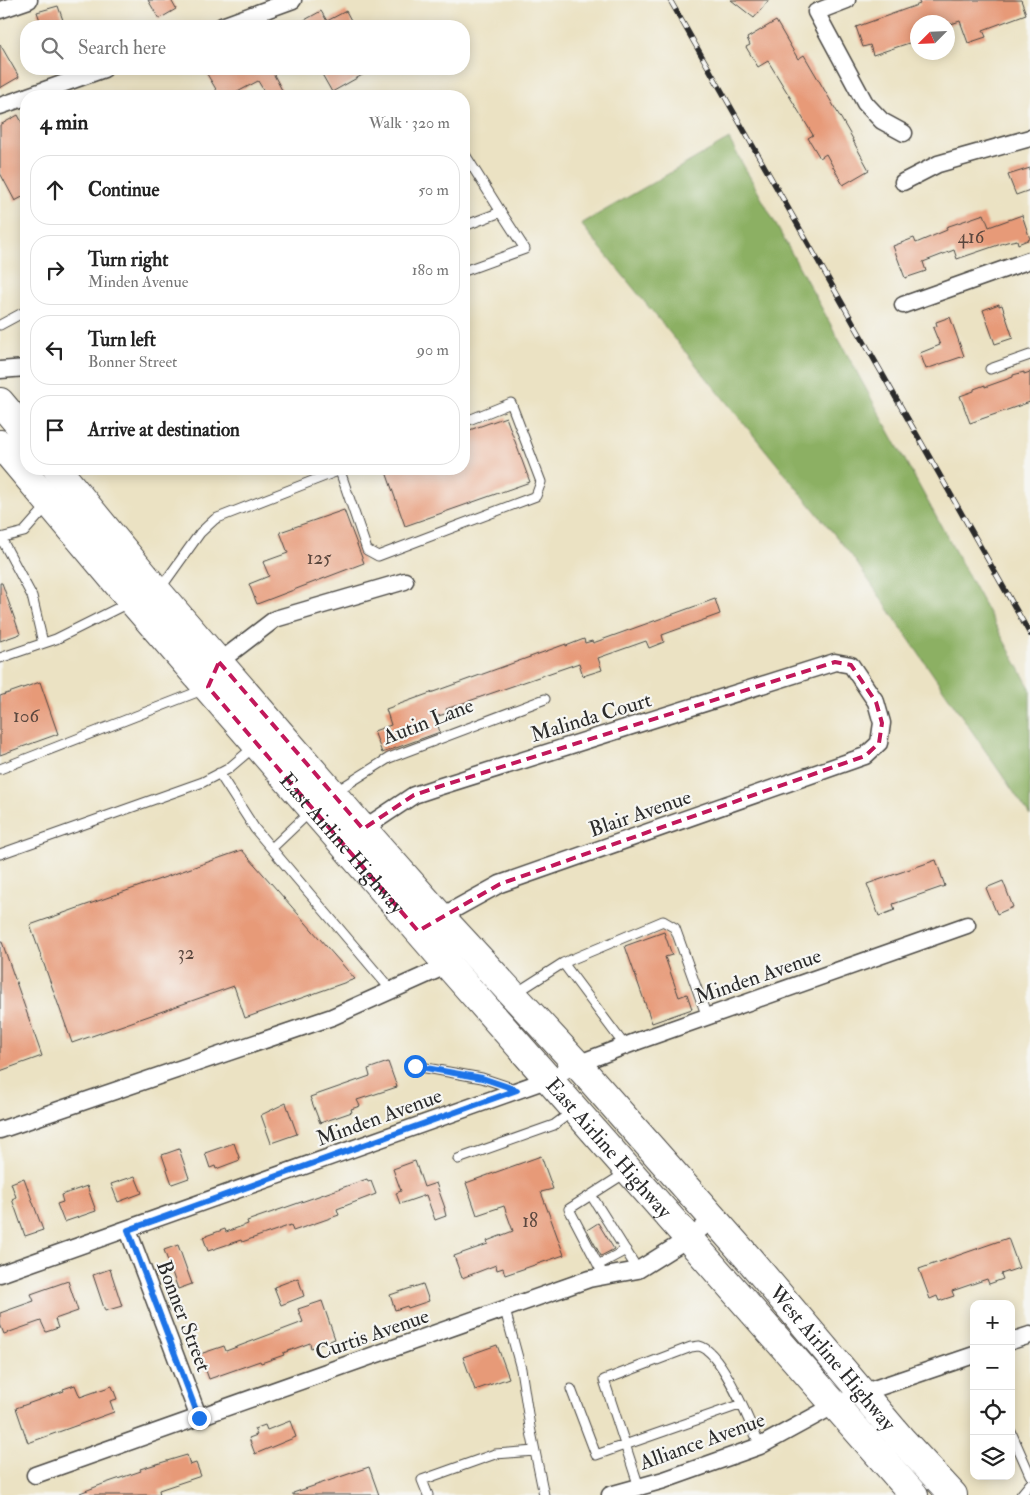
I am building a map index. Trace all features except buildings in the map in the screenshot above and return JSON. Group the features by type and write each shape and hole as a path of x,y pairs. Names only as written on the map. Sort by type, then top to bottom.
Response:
{"highway":[{"path":"0,402 20,426"},
{"name":"East Airline Highway","path":"0,444 20,459"},
{"name":"East Airline Highway","path":"42,475 57,486 158,592 219,662 323,801 429,923 513,995 577,1064 714,1219"},
{"name":"East Airline Highway","path":"57,486 132,602 257,745 323,801 363,829 429,923 448,966 689,1238"},
{"name":"West Airline Highway","path":"714,1219 901,1439 953,1495"},
{"name":"West Airline Highway","path":"689,1238 914,1495"}],"street":[{"path":"0,10 29,0"},
{"path":"238,20 293,0"},
{"path":"847,0 816,12 865,103 882,121 904,133"},
{"path":"46,90 88,75"},
{"path":"0,106 20,99"},
{"path":"903,182 938,164 1030,138"},
{"path":"903,305 1030,260"},
{"path":"208,687 219,662 275,619 405,581"},
{"name":"Blair Avenue","path":"429,923 500,884 865,756 879,743 882,723 876,702 851,665 838,663"},
{"name":"Malinda Court","path":"363,829 414,796 438,787 838,663"},
{"name":"Minden Avenue","path":"0,1274 549,1079 577,1064 625,1046 967,925"},
{"path":"0,1130 332,1017 448,966"},
{"name":"Curtis Avenue","path":"35,1475 505,1310 589,1279 601,1271 638,1270 689,1238 714,1219"},
{"name":"Bonner Street","path":"128,1230 199,1418"},
{"path":"1015,1340 1030,1335"},
{"name":"Alliance Avenue","path":"610,1495 760,1446 835,1405 862,1393 970,1356"}],"lane":[{"path":"470,163 525,249 470,269"},
{"path":"470,224 501,212"},
{"path":"0,325 20,314"},
{"path":"990,369 1030,355"},
{"path":"344,475 367,550 378,556 536,496 541,482 511,403 470,420"},
{"path":"158,592 200,533 215,519 329,475"},
{"path":"43,643 32,596 1,538 24,532 57,486"},
{"path":"0,658 56,639 132,602"},
{"path":"0,769 208,687"},
{"name":"Autin Lane","path":"272,848 323,801 389,758 545,699"},
{"path":"0,854 203,782 228,769 257,745"},
{"path":"219,773 247,818 392,991"},
{"path":"513,995 563,963 663,921 675,928 707,1017"},
{"path":"563,963 625,1046"},
{"path":"415,1066 482,1078 517,1090"},
{"path":"458,1159 554,1125 576,1109"},
{"path":"626,1250 601,1271 568,1209 629,1170"},
{"path":"591,1195 638,1270"},
{"path":"505,1310 521,1369 544,1495"},
{"path":"639,1487 604,1380 691,1347 700,1346 714,1357 733,1386 760,1446"},
{"path":"571,1389 596,1455 742,1404"},
{"path":"1012,1435 1030,1475"},
{"path":"428,1495 422,1480 495,1454 535,1451"},
{"path":"1021,1495 1030,1484"}],"highlighted area":[{"path":"219,662 363,829 414,795 835,662 851,665 876,702 882,723 879,743 865,756 500,884 418,931 208,687"}],"green space":[{"path":"729,139 1030,688 1030,816 852,556 581,224"}],"railway":[{"path":"670,0 1030,634"}],"route":[{"path":"199,1418 128,1230 517,1090 482,1078 415,1066"}]}
